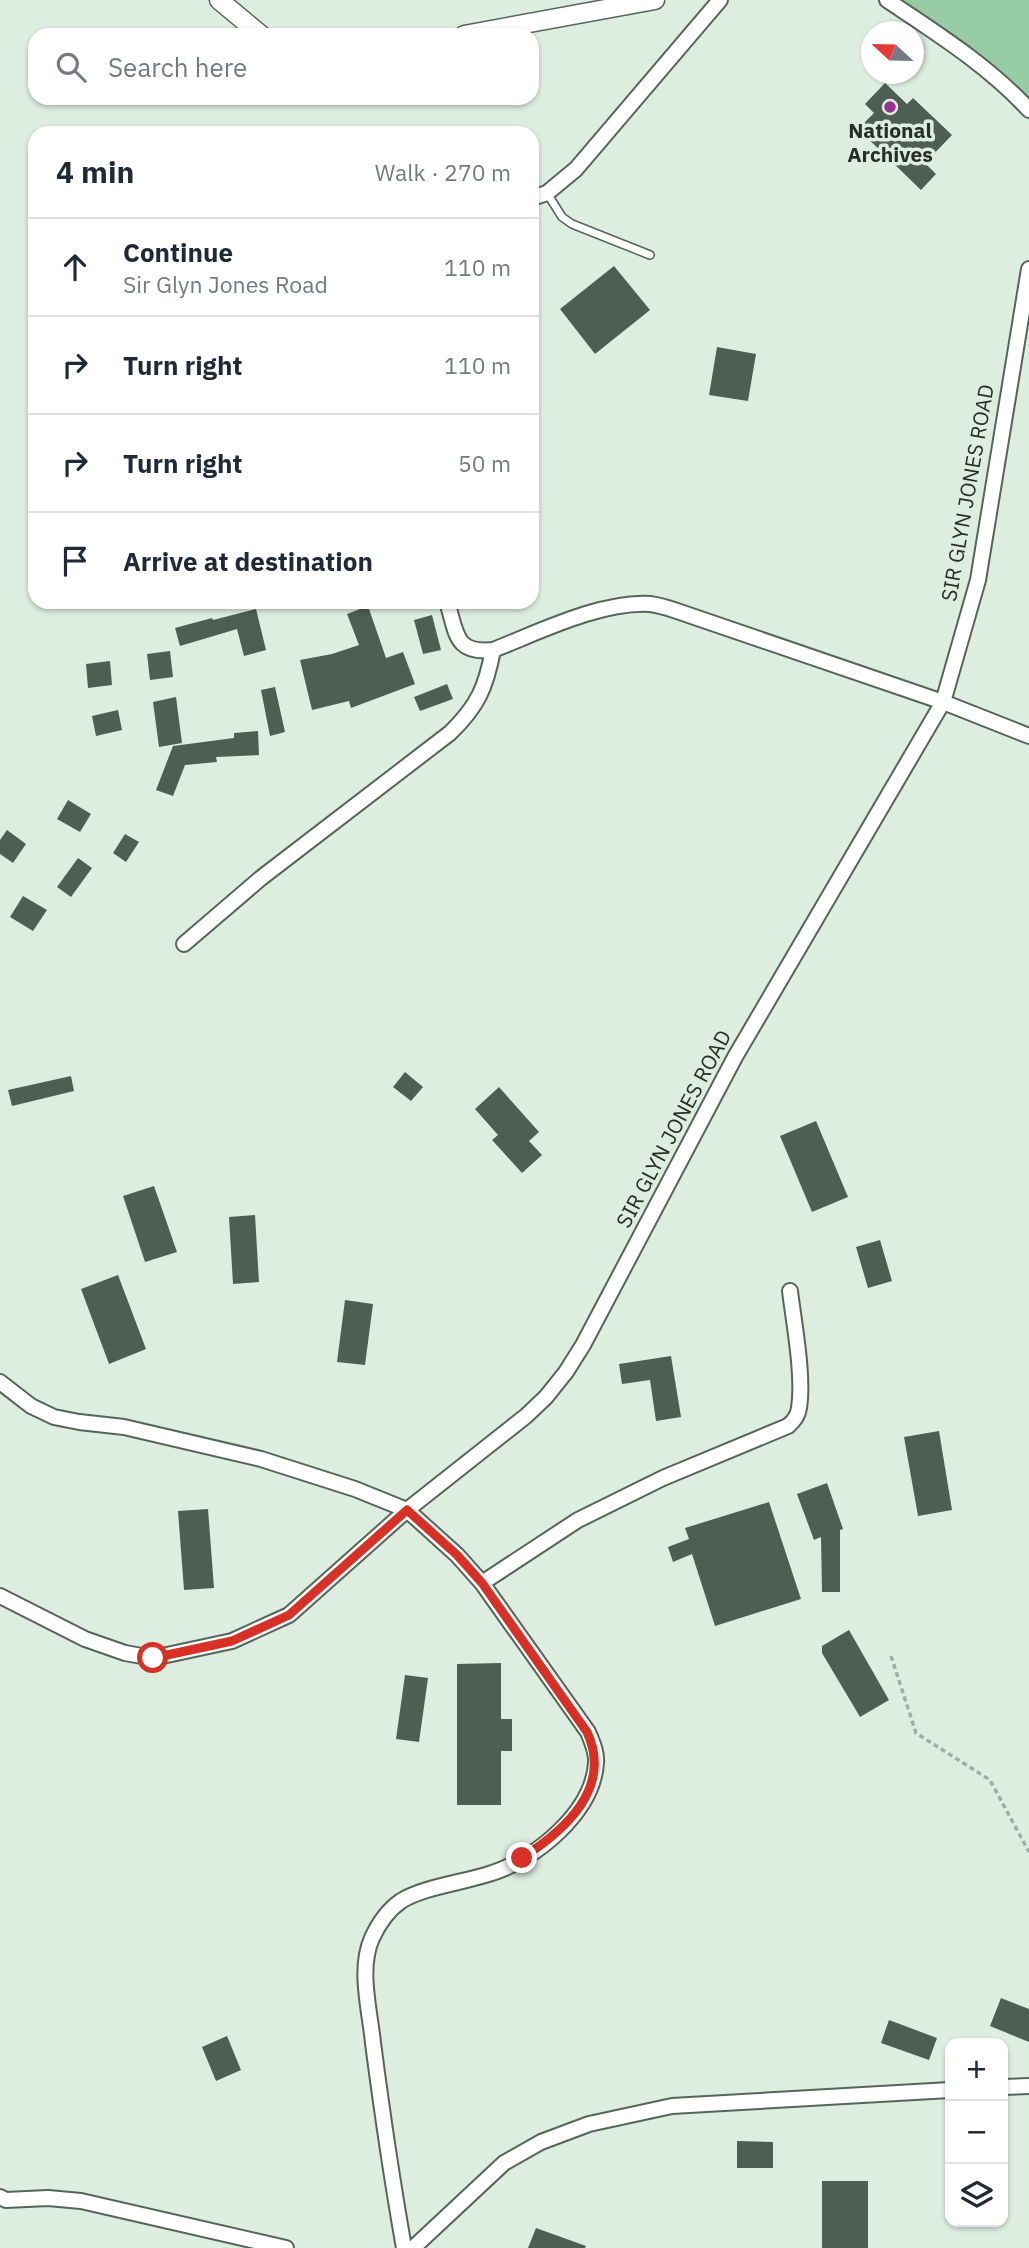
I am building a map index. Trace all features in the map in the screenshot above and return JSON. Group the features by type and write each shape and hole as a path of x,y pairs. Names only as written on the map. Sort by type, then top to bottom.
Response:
{"street":[{"path":"219,0 253,28"},
{"path":"502,28 655,0"},
{"path":"539,196 547,193 576,169 720,0"},
{"path":"887,0 946,40 1015,94 1029,110"},
{"name":"SIR GLYN JONES ROAD","path":"0,1595 85,1639 125,1653 153,1658 232,1641 289,1615 407,1510 526,1416 566,1372 583,1345 735,1057 943,702 978,580 1029,269"},
{"path":"449,609 459,640 466,648 476,651 493,650 602,609 629,604 653,604 943,702 1029,736"},
{"path":"184,944 261,878 467,718 478,702 488,678 493,650"},
{"path":"482,1583 578,1520 663,1478 788,1426 800,1406 798,1356 790,1291"},
{"path":"0,1382 30,1406 54,1417 79,1423 124,1427 261,1458 355,1489 407,1510 457,1555 482,1583 587,1732 597,1761 590,1786 572,1819 547,1842 495,1872 400,1902 380,1922 370,1940 366,1956 366,1982 383,2127 404,2248"},
{"path":"1008,2087 1029,2086"},
{"path":"413,2248 504,2163 541,2142 589,2124 672,2106 945,2090"},
{"path":"0,2197 6,2200 48,2198 81,2201 286,2248"}],"lane":[{"path":"547,193 562,217 572,224 650,255"}],"path":[{"path":"891,1656 916,1733 990,1780 1029,1852"}],"green space":[{"path":"884,0 1029,0 1029,120 1006,91 924,30 924,21 912,21"}],"building":[{"path":"886,84 907,104 913,98 952,135 925,163 936,174 921,190 858,129 874,113 865,104"},
{"path":"614,266 650,310 595,354 560,309"},
{"path":"717,347 756,354 748,401 709,395"},
{"path":"256,609 266,650 244,656 237,629 180,646 175,628"},
{"path":"369,609 386,658 403,652 415,684 351,708 349,701 312,710 300,660 359,645 347,614"},
{"path":"432,615 441,650 423,654 414,620"},
{"path":"170,651 173,677 150,680 147,654"},
{"path":"110,661 112,685 88,688 86,664"},
{"path":"447,684 453,699 420,711 414,697"},
{"path":"275,687 285,732 270,736 261,690"},
{"path":"176,697 182,743 159,747 153,702"},
{"path":"118,710 122,730 96,736 92,716"},
{"path":"258,731 259,755 216,757 217,762 185,765 173,796 156,790 173,746 234,738 234,733"},
{"path":"68,800 91,814 80,832 57,819"},
{"path":"7,830 26,844 13,863 0,854 0,840"},
{"path":"125,834 139,842 126,862 113,853"},
{"path":"78,858 92,868 71,897 57,887"},
{"path":"23,896 47,910 33,931 10,917"},
{"path":"405,1072 423,1087 411,1101 393,1087"},
{"path":"71,1076 74,1091 12,1106 8,1090"},
{"path":"499,1087 539,1132 529,1141 542,1155 522,1173 492,1140 498,1135 475,1109"},
{"path":"816,1121 848,1197 812,1212 780,1136"},
{"path":"154,1186 177,1252 145,1262 123,1196"},
{"path":"255,1215 259,1282 233,1284 229,1217"},
{"path":"880,1240 892,1281 868,1288 856,1247"},
{"path":"118,1275 146,1349 109,1364 81,1289"},
{"path":"345,1300 373,1304 365,1365 337,1362"},
{"path":"671,1356 681,1417 656,1421 650,1380 622,1384 619,1364"},
{"path":"939,1431 952,1510 918,1516 904,1437"},
{"path":"827,1483 843,1529 840,1530 840,1592 822,1592 821,1537 814,1540 797,1494"},
{"path":"769,1502 801,1599 715,1626 692,1554 673,1562 668,1547 689,1539 685,1528"},
{"path":"208,1509 214,1588 184,1590 178,1511"},
{"path":"849,1630 889,1700 860,1717 822,1653 822,1646"},
{"path":"501,1663 501,1719 512,1719 512,1751 501,1751 501,1805 457,1805 457,1664"},
{"path":"405,1675 428,1678 419,1742 396,1739"},
{"path":"1001,1998 1029,2009 1029,2042 990,2026"},
{"path":"889,2020 937,2038 929,2060 881,2043"},
{"path":"227,2036 241,2070 216,2081 202,2047"},
{"path":"737,2141 773,2142 773,2168 737,2168"},
{"path":"822,2181 868,2181 868,2248 822,2248"},
{"path":"536,2228 586,2246 528,2248"}],"place":[{"name":"National Archives","path":"890,107"}],"route":[{"path":"153,1658 232,1641 289,1615 407,1510 457,1555 482,1583 587,1732 594,1746 597,1761 593,1778 572,1819 547,1842 522,1858"}]}
